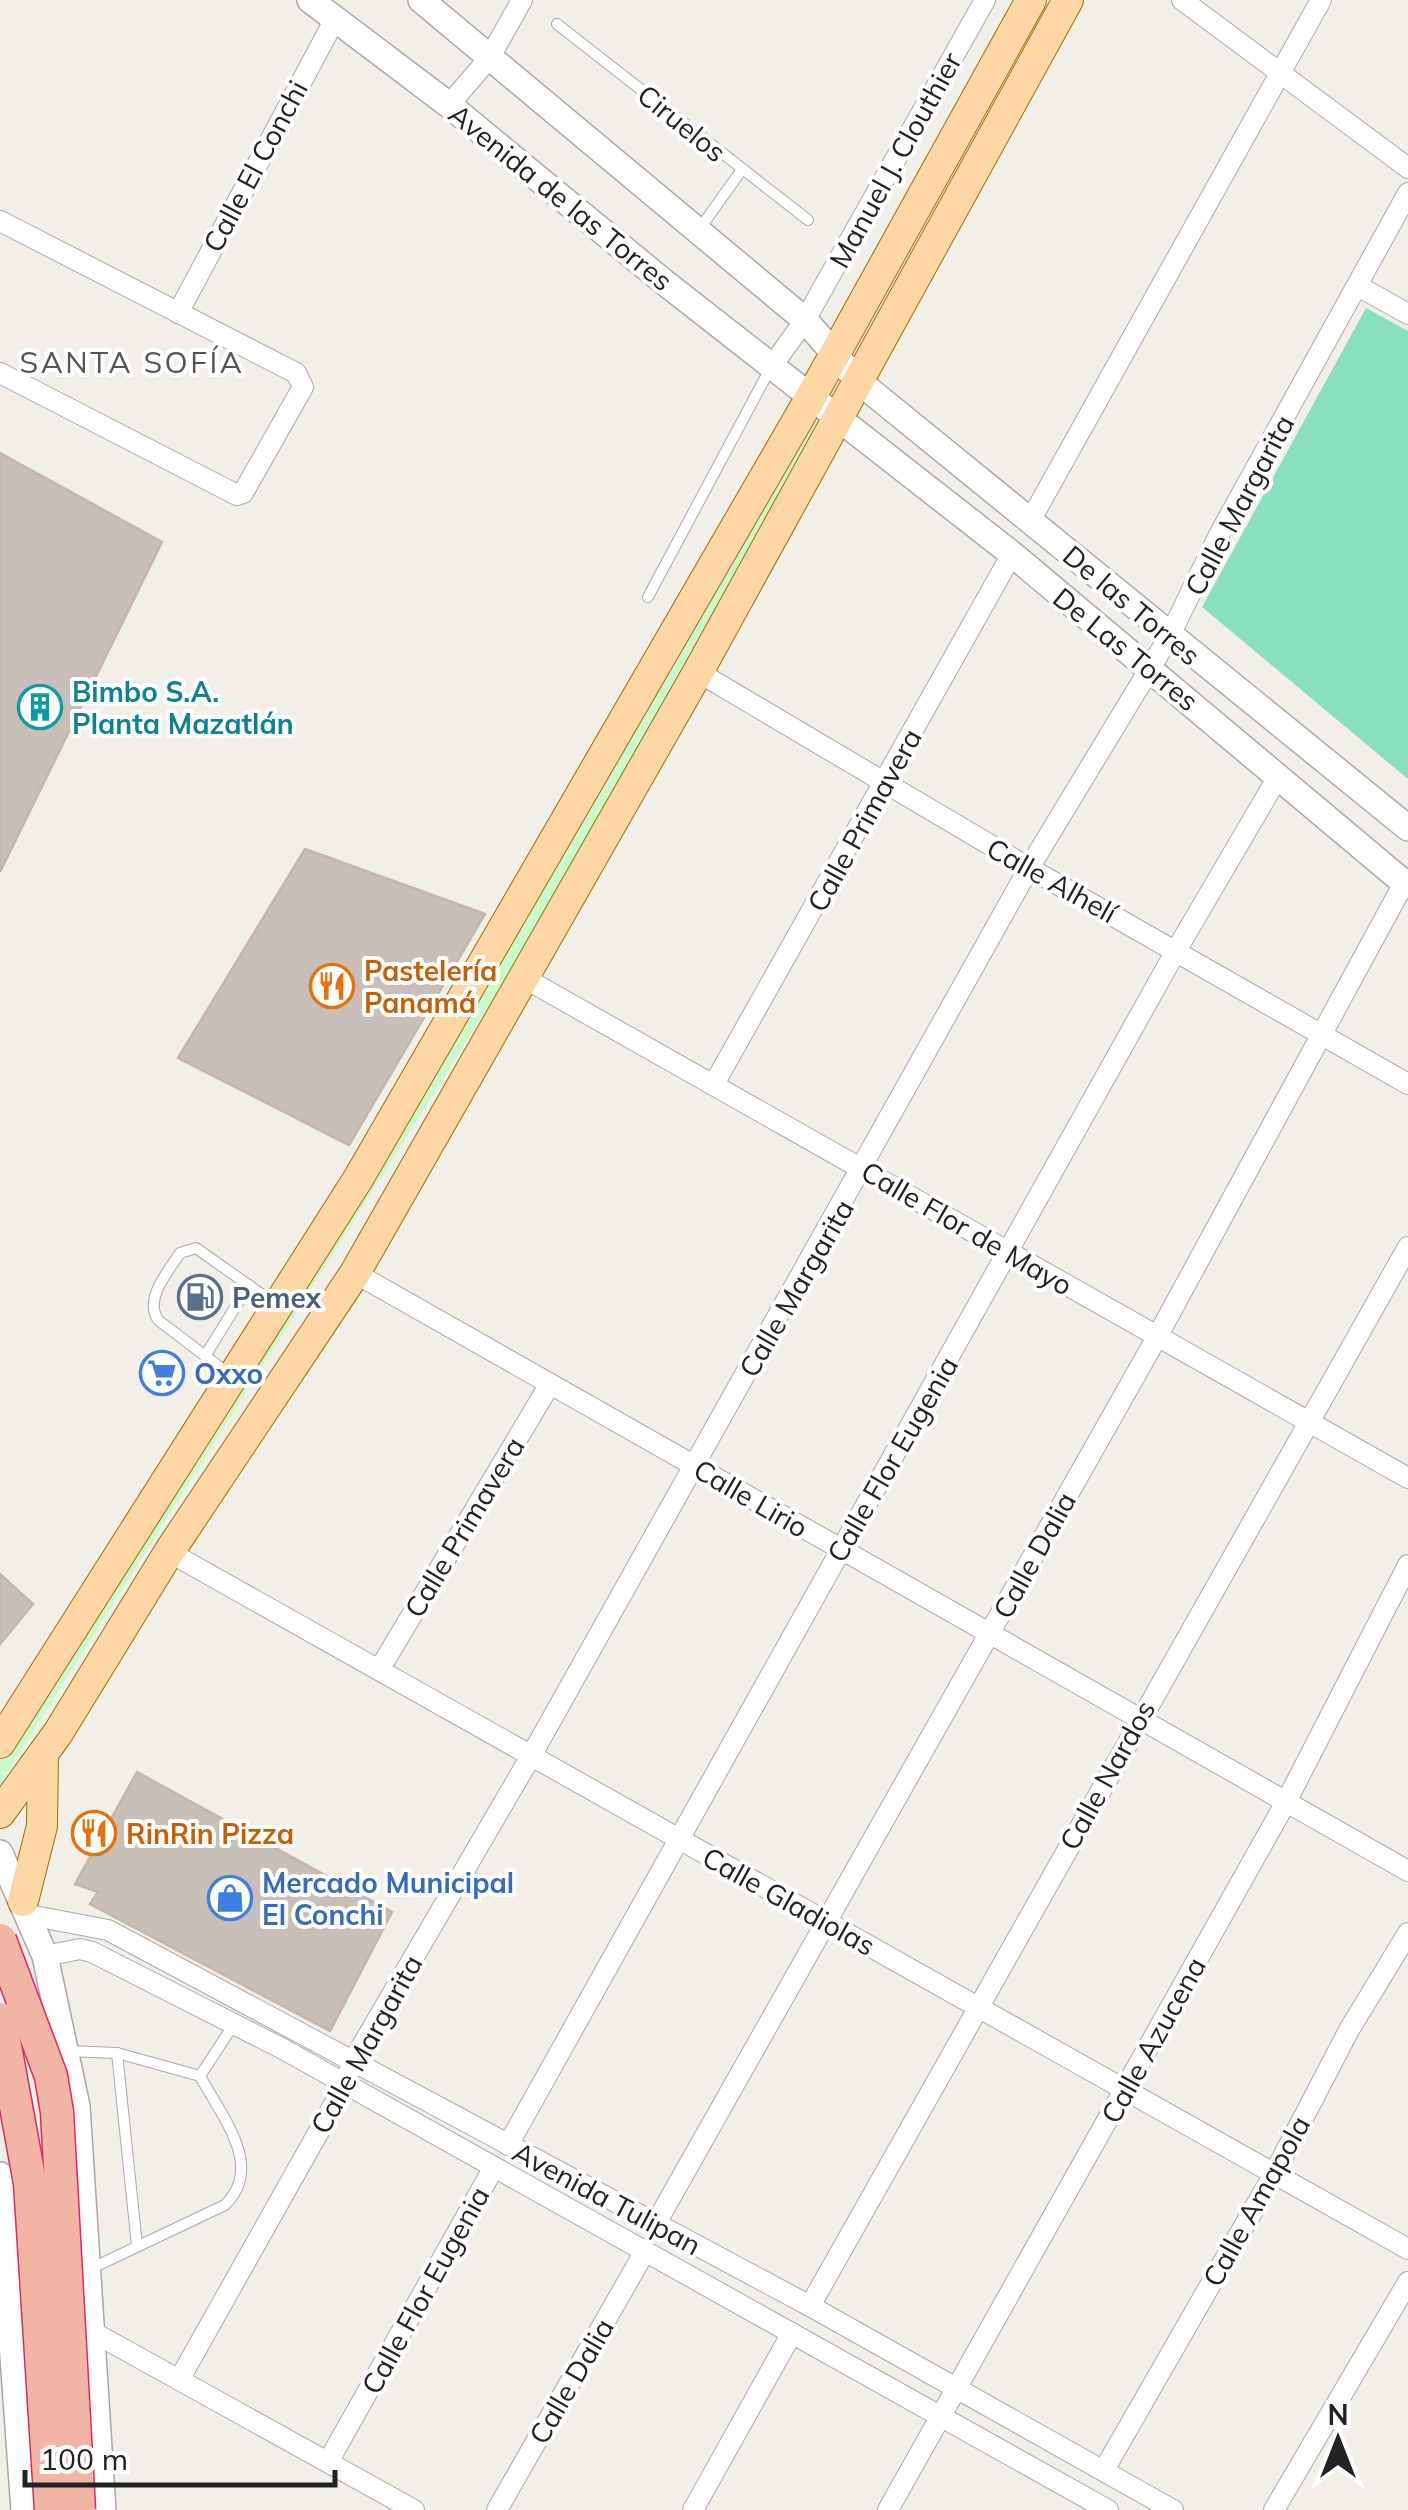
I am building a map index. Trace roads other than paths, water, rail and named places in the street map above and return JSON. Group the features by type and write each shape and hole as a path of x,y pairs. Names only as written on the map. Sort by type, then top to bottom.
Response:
{"highway":[{"path":"0,1940 51,2076 57,2112 79,2510"},
{"path":"0,2019 30,2184 51,2510"}],"main road":[{"path":"1,1740 368,1162 810,397 1031,0"},
{"path":"0,1813 355,1274 526,979 607,824 698,672 1068,0"},
{"path":"26,1908 42,1826 42,1754"}],"street":[{"name":"Avenida de las Torres","path":"310,0 449,105 838,418"},
{"path":"420,0 806,320 834,353"},
{"path":"449,105 490,57 522,0"},
{"name":"Manuel J. Clouthier","path":"772,366 806,320 985,0"},
{"path":"1182,0 1408,168"},
{"path":"1030,522 1321,0"},
{"name":"Calle El Conchi","path":"178,313 335,19"},
{"name":"Calle Margarita","path":"180,2380 345,2085 352,2063 531,1756 1029,868 1169,637 1220,533 1408,193"},
{"path":"0,221 303,378 303,388 243,493 237,495 0,373"},
{"path":"1358,286 1408,314"},
{"name":"De las Torres","path":"834,353 858,380 1408,828"},
{"name":"De Las Torres","path":"838,418 1012,554 1280,775 1406,885"},
{"name":"Calle Primavera","path":"714,1084 1012,554"},
{"name":"Calle Alhelí","path":"698,672 1029,868 1408,1084"},
{"name":"Calle Flor Eugenia","path":"508,2146 1177,949 1280,775"},
{"name":"Calle Dalia","path":"656,2223 1157,1337 1406,885"},
{"name":"Calle Flor de Mayo","path":"526,979 1408,1478"},
{"name":"Calle Nardos","path":"810,2306 1408,1247"},
{"name":"Calle Lirio","path":"355,1274 1408,1871"},
{"name":"Calle Primavera","path":"379,1670 550,1384"},
{"name":"Calle Gladiolas","path":"169,1552 1408,2249"},
{"name":"Calle Azucena","path":"888,2510 1286,1802 1408,1565"},
{"path":"0,1853 45,1956 68,2051 80,2138 103,2510"},
{"name":"Avenida Tulipan","path":"26,1908 96,1924 810,2306 1173,2510"},
{"name":"Calle Amapola","path":"1104,2470 1274,2174 1348,2030 1408,1933"},
{"name":"Avenida Tulipan","path":"45,1956 80,1948 92,1952 230,2022 942,2415 1094,2506"},
{"path":"230,2022 236,1999"},
{"path":"0,2056 23,2047 68,2051"},
{"path":"0,2146 45,2154 80,2138"},
{"name":"Calle Flor Eugenia","path":"328,2462 493,2170"},
{"path":"0,2175 24,2510"},
{"name":"Calle Dalia","path":"497,2510 644,2253"},
{"path":"1274,2510 1408,2282"},
{"path":"90,2330 414,2510"},
{"path":"693,2510 792,2332"}],"lane":[{"name":"Ciruelos","path":"557,24 808,220"},
{"path":"698,233 742,171"},
{"path":"648,597 772,366"},
{"path":"232,1377 158,1320 152,1310 152,1300 180,1252 196,1248 278,1306"},
{"path":"205,1356 249,1285"},
{"path":"200,2076 230,2022"},
{"path":"68,2051 117,2053 200,2076 242,2156 244,2172 237,2193 225,2205 87,2270"},
{"path":"117,2053 137,2246"}],"place":[{"name":"Bimbo S.A. Planta Mazatlán","path":"40,707"},
{"name":"Pastelería Panamá","path":"332,986"},
{"name":"Pemex","path":"200,1297"},
{"name":"Oxxo","path":"162,1373"},
{"name":"RinRin Pizza","path":"94,1833"},
{"name":"Mercado Municipal El Conchi","path":"230,1898"}],"district":[{"name":"SANTA SOFÍA","path":"132,362"}]}
